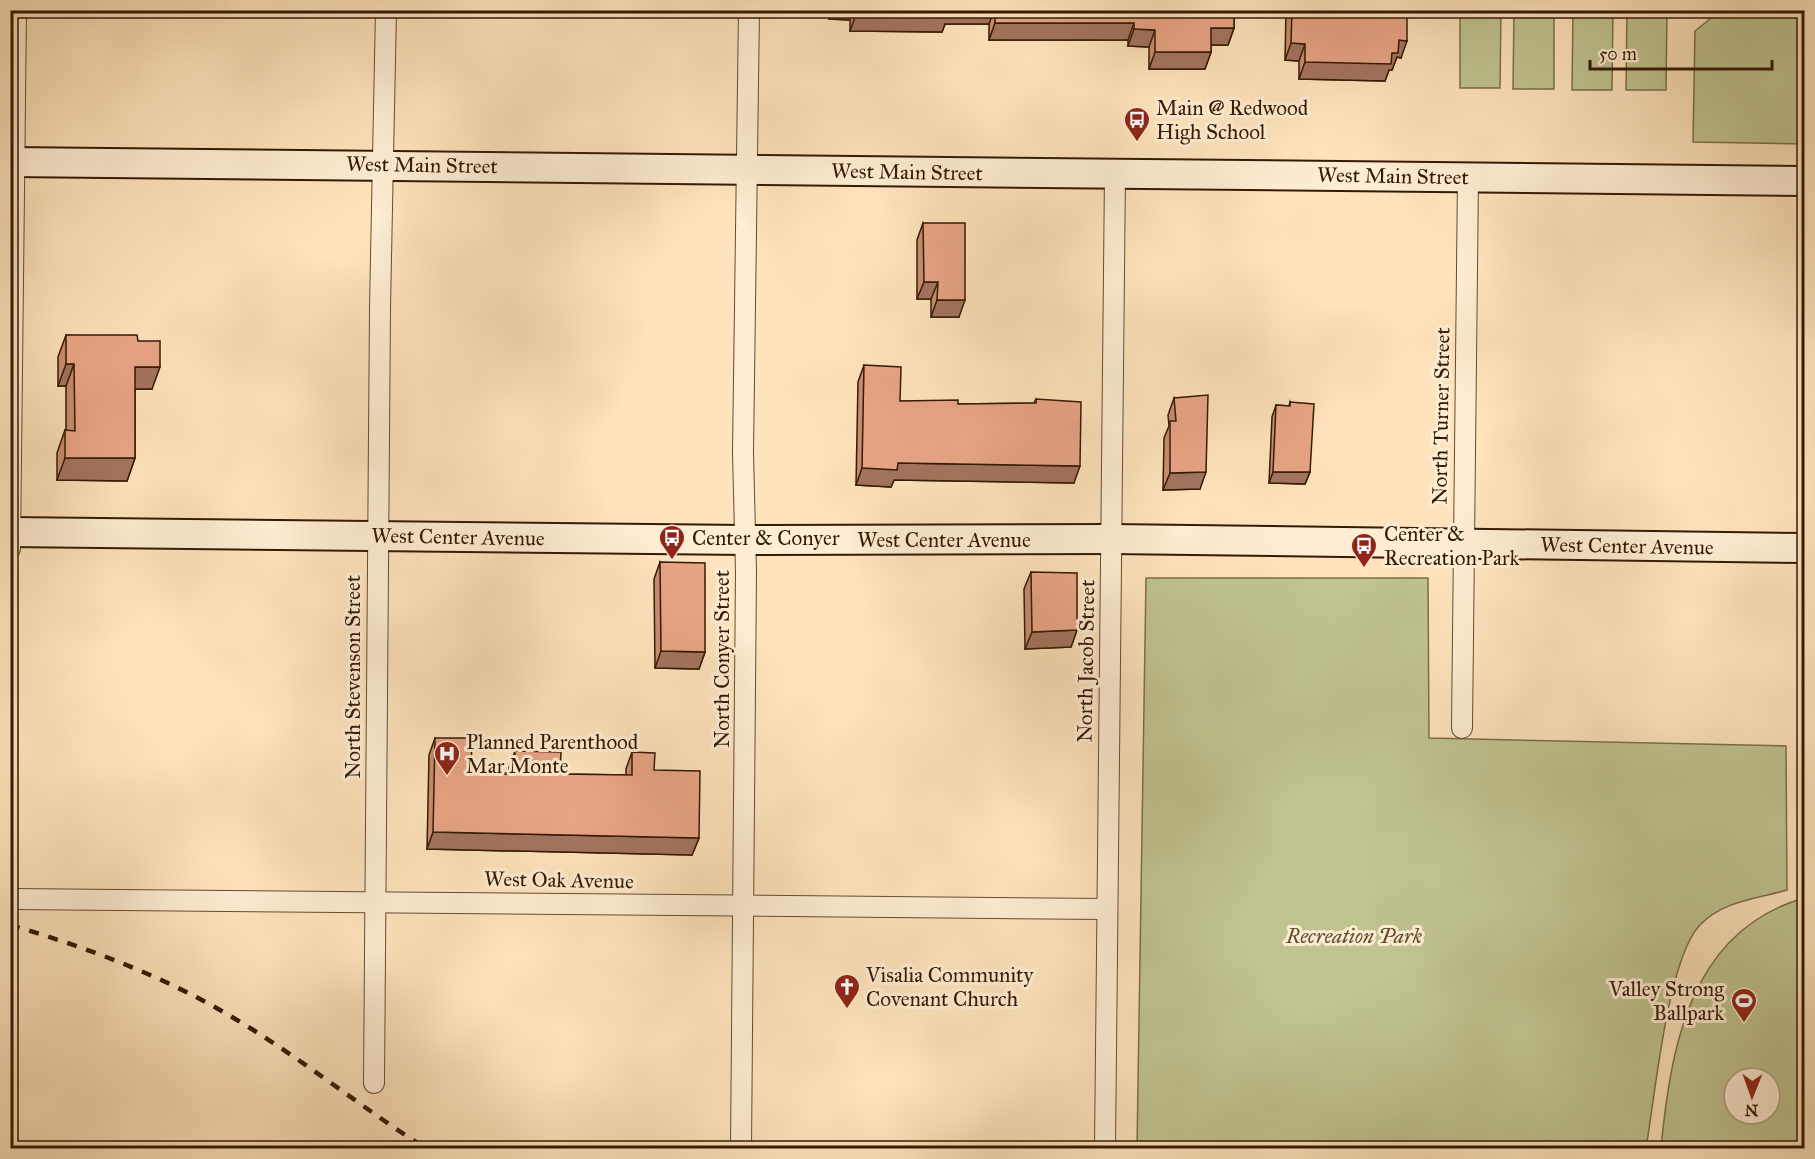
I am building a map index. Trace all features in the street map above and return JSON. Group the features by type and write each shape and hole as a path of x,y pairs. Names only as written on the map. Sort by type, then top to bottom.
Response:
{"street":[{"path":"10,549 16,10"},
{"name":"North Stevenson Street","path":"374,1083 382,164 386,10"},
{"name":"North Conyer Street","path":"741,1149 746,540 742,453 749,10"},
{"name":"West Main Street","path":"13,162 382,164 1804,181"},
{"name":"North Jacob Street","path":"1105,1149 1115,174"},
{"name":"North Turner Street","path":"1462,728 1468,177"},
{"name":"West Center Avenue","path":"11,532 746,540 1111,539 1804,548"},
{"name":"West Oak Avenue","path":"10,900 1107,909"}],"green space":[{"path":"1460,11 1501,11 1500,88 1460,88"},
{"path":"1514,11 1554,11 1554,89 1513,89"},
{"path":"1573,11 1613,11 1612,90 1572,90"},
{"path":"1627,11 1667,11 1666,90 1626,90"},
{"path":"1720,11 1804,11 1804,144 1693,142 1695,31"},
{"name":"Recreation Park","path":"1146,578 1428,578 1429,738 1786,746 1787,890 1740,902 1718,911 1699,926 1688,944 1678,969 1664,1031 1646,1148 1137,1148"},
{"name":"Valley Strong Ballpark","path":"1804,898 1804,1148 1661,1148 1665,1109 1681,1033 1694,997 1711,965 1735,937 1766,914"}],"building":[{"path":"856,10 948,10 948,15 856,14"},
{"path":"995,10 1234,10 1234,28 1211,28 1211,52 1155,52 1155,30 1134,29 1134,23 995,23"},
{"path":"1292,10 1407,10 1407,41 1399,40 1398,53 1392,53 1391,64 1305,62 1305,44 1291,43"},
{"path":"923,223 965,223 965,300 937,300 938,282 924,282"},
{"path":"66,335 137,335 138,341 160,341 160,367 135,367 135,458 65,458 65,430 75,431 74,364 66,364"},
{"path":"864,365 901,367 900,401 958,400 958,404 1036,403 1036,399 1081,402 1080,466 898,463 897,470 862,468"},
{"path":"1208,395 1206,472 1170,473 1170,421 1176,421 1174,398"},
{"path":"1290,402 1314,404 1310,472 1273,472 1276,405 1290,406"},
{"path":"660,562 705,563 705,652 661,651"},
{"path":"1031,572 1077,573 1077,630 1032,632"},
{"path":"435,738 472,738 471,773 514,774 515,751 561,752 560,774 632,775 632,752 655,753 654,770 700,771 699,838 433,832"}],"railway":[{"path":"10,925 98,954 183,990 237,1020 285,1051 425,1148"}],"place":[{"name":"Main @ Redwood High School","path":"1137,143"},
{"name":"Center & Conyer","path":"672,561"},
{"name":"Center & Recreation Park","path":"1364,569"},
{"name":"Planned Parenthood Mar Monte","path":"447,777"},
{"name":"Visalia Community Covenant Church","path":"847,1010"},
{"name":"Valley Strong Ballpark","path":"1744,1024"}]}
